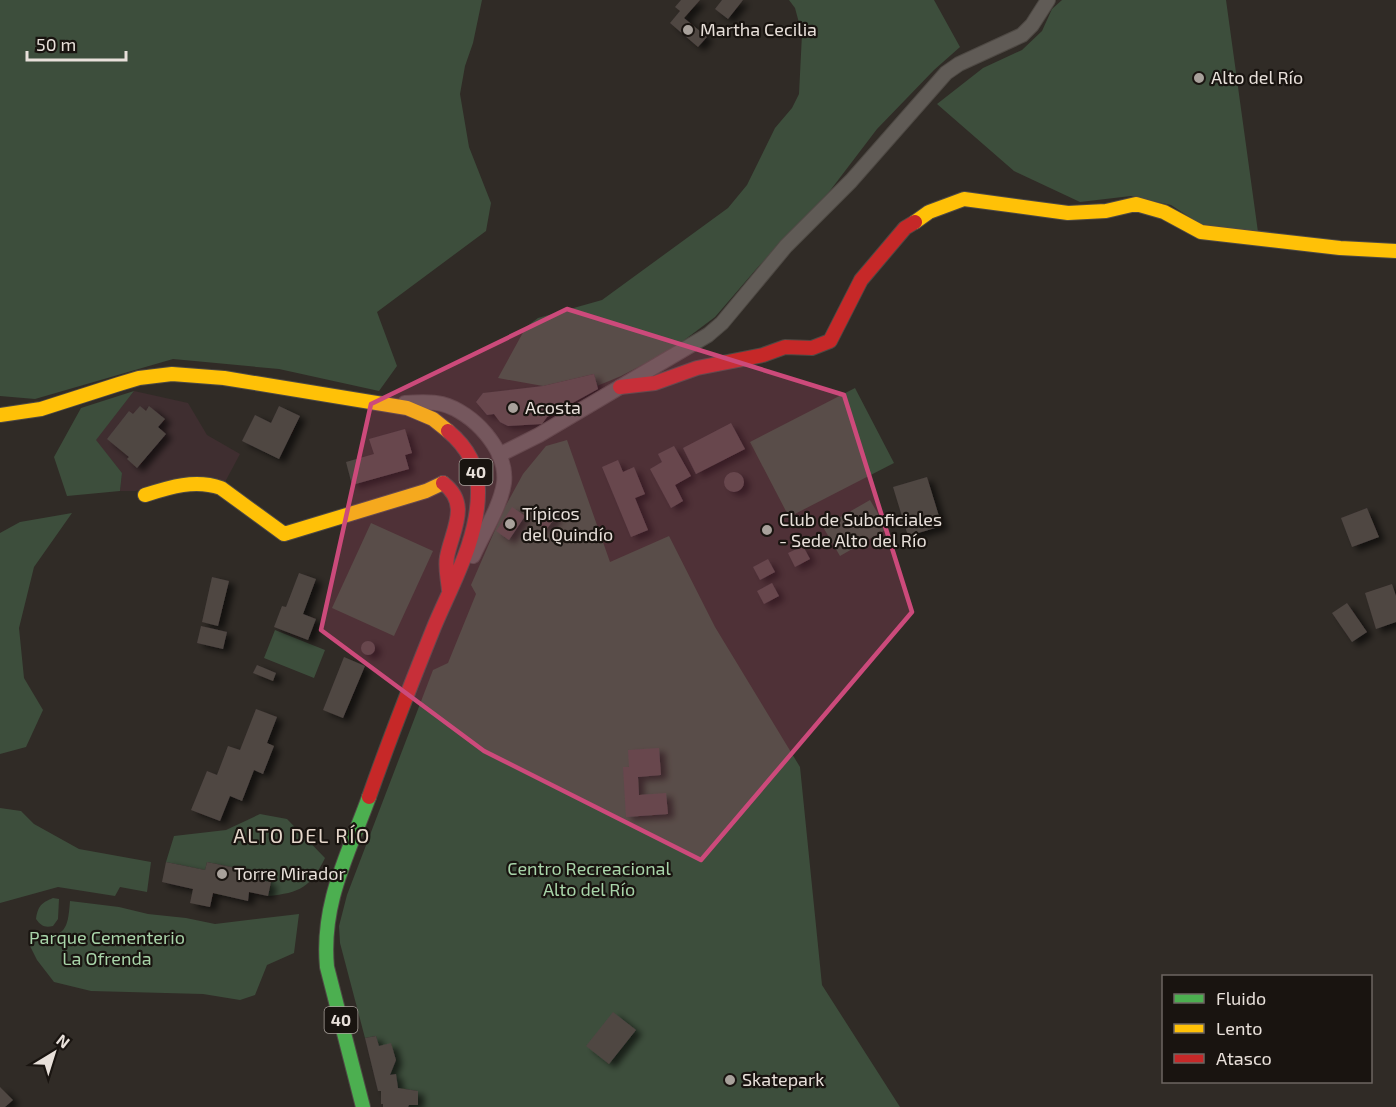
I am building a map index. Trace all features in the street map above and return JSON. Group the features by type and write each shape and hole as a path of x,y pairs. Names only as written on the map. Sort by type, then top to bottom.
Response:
{"street":[{"path":"499,455 539,435 646,370 689,347 722,323 786,246 851,181 946,73 959,64 1022,35 1032,25 1048,0"},
{"path":"620,387 655,383 697,368 764,355 785,347 812,348 830,340 861,280 905,228 929,212 964,199 1068,213 1106,211 1136,204 1164,212 1201,232 1340,248 1396,251"},
{"name":"40","path":"0,415 34,412 131,380 159,375 199,375 381,403 425,413 453,433 463,446 476,473 477,516 337,881 324,932 327,967 363,1107"},
{"path":"381,403 441,404 457,410 482,428 499,455 504,481 501,494 410,688"},
{"path":"145,495 172,488 210,483 221,488 284,534 426,491 443,483 450,486 458,499 458,521 446,559 449,590"}],"highlighted area":[{"path":"567,309 844,395 912,612 701,860 484,751 321,630 371,404"}],"shaded area":[{"path":"134,391 188,403 207,435 240,454 225,482 163,485 135,491 120,491 122,473 95,440"}],"green space":[{"path":"0,0 482,0 460,94 469,147 491,203 486,231 377,312 397,366 379,391 279,369 173,359 35,399 0,396"},
{"path":"789,0 934,0 960,47 934,70 877,129 829,192 758,267 715,317 671,350 597,386 594,374 543,386 498,378 526,327 538,318 602,300 728,208 747,185 775,128 792,108 799,94 802,34 795,8"},
{"path":"1062,0 1226,0 1258,232 1206,228 1171,205 1131,196 1080,202 1014,171 937,104 983,68 1022,50 1042,31 1052,9"},
{"path":"855,388 894,463 789,517 750,442"},
{"path":"134,391 96,440 122,473 120,491 67,496 54,457 81,408"},
{"name":"Centro Recreacional Alto del Río","path":"567,440 610,562 669,536 715,627 800,767 822,985 900,1107 408,1107 418,1104 418,1091 398,1088 396,1074 390,1075 396,1060 391,1044 379,1046 376,1036 365,1038 340,943 339,926 347,895 433,670 448,663 476,594 471,585 505,507 523,474 546,446"},
{"path":"870,500 887,529 840,556 823,527"},
{"path":"72,513 34,567 19,628 24,678 43,710 26,747 0,754 0,533 20,522"},
{"path":"371,523 433,551 394,636 332,608"},
{"path":"275,630 325,650 314,678 264,658"},
{"path":"0,808 21,811 34,824 79,849 151,862 147,892 120,887 115,896 58,887 0,903"},
{"path":"260,814 287,819 325,858 315,876 303,887 288,893 268,896 271,883 264,881 265,874 207,862 205,870 166,862 174,836 226,830"},
{"path":"53,898 59,899 58,919 53,926 45,927 36,919 37,915 39,908"},
{"name":"Parque Cementerio La Ofrenda","path":"70,901 215,924 299,914 294,953 267,965 255,995 240,1000 203,994 91,991 54,982 37,960 29,944 38,936 55,935 64,929 67,924"}],"building":[{"name":"Martha Cecilia","path":"681,0 700,0 684,18 707,37 698,47 670,23 680,11 675,7"},
{"path":"722,0 743,0 728,19 715,9"},
{"name":"Acosta","path":"594,374 598,389 547,417 542,424 508,426 500,422 494,414 487,415 476,402 483,393 543,386"},
{"path":"140,406 146,411 149,406 165,419 158,427 166,434 137,468 127,459 129,457 107,439 129,411 133,414"},
{"path":"279,406 300,416 279,459 242,441 255,415 271,423"},
{"path":"731,423 745,449 696,474 683,448"},
{"path":"405,429 412,453 405,455 409,469 352,485 346,462 374,454 369,439"},
{"path":"674,446 691,476 675,485 683,501 671,508 650,469 662,462 658,454"},
{"path":"618,460 623,472 634,467 645,494 635,498 648,530 631,537 602,467"},
{"path":"734,472 741,475 744,482 741,489 734,492 727,489 724,482 727,475"},
{"path":"927,477 942,526 908,536 893,487"},
{"name":"Típicos del Quindío","path":"512,507 525,516 509,540 496,531"},
{"path":"1367,508 1379,537 1352,547 1341,518"},
{"path":"550,510 557,515 546,530 538,524"},
{"path":"803,546 810,559 795,567 788,553"},
{"path":"768,559 775,572 760,580 753,567"},
{"path":"299,573 316,579 303,614 316,619 308,640 274,627 282,606 286,607"},
{"path":"212,577 229,581 218,626 202,622"},
{"path":"772,583 779,596 764,604 757,591"},
{"path":"1392,584 1396,596 1396,622 1376,629 1365,593"},
{"path":"1347,603 1367,632 1352,642 1332,613"},
{"path":"201,626 227,632 223,649 197,643"},
{"path":"368,641 373,643 375,648 373,653 368,655 363,653 361,648 363,643"},
{"path":"344,657 365,666 343,718 323,710"},
{"path":"257,665 276,673 273,681 253,673"},
{"path":"256,709 277,717 267,743 274,746 263,774 254,770 242,801 230,796 220,821 191,810 207,771 217,775 228,746 240,750"},
{"path":"659,748 661,775 638,777 639,795 666,793 668,814 626,817 623,767 629,767 628,750"},
{"path":"166,862 205,870 207,862 265,874 264,881 271,882 268,896 249,892 248,901 213,893 210,907 190,903 193,889 162,882"},
{"path":"613,1012 636,1030 609,1064 586,1046"},
{"path":"376,1036 379,1046 391,1043 396,1060 390,1075 396,1074 398,1088 418,1091 418,1105 383,1107 381,1104 381,1091 378,1091 365,1038"},
{"path":"0,1087 13,1100 5,1107 0,1107"}],"traffic: fast":[{"path":"363,1107 327,967 326,944 332,900 369,797"}],"traffic: slow":[{"path":"915,222 929,212 964,199 1068,213 1106,211 1136,204 1164,212 1201,232 1340,248 1396,251"},
{"path":"0,415 41,409 139,378 172,374 224,378 407,408 433,419 448,431"},
{"path":"145,495 192,484 211,485 221,488 284,534 426,491 443,483"}],"traffic: jam":[{"path":"620,387 655,383 697,368 763,355 785,347 812,348 830,341 861,280 905,228 915,222"},
{"path":"369,797 434,627 463,560 474,526 478,490 476,473 470,457 448,431"},
{"path":"443,483 451,491 458,509 446,561 449,590"}],"place":[{"name":"Martha Cecilia","path":"688,30"},
{"name":"Alto del Río","path":"1199,78"},
{"name":"Acosta","path":"513,408"},
{"name":"Típicos del Quindío","path":"510,524"},
{"name":"Club de Suboficiales - Sede Alto del Río","path":"767,530"},
{"name":"Torre Mirador","path":"222,874"},
{"name":"Skatepark","path":"730,1080"}],"district":[{"name":"ALTO DEL RÍO","path":"302,836"}]}
